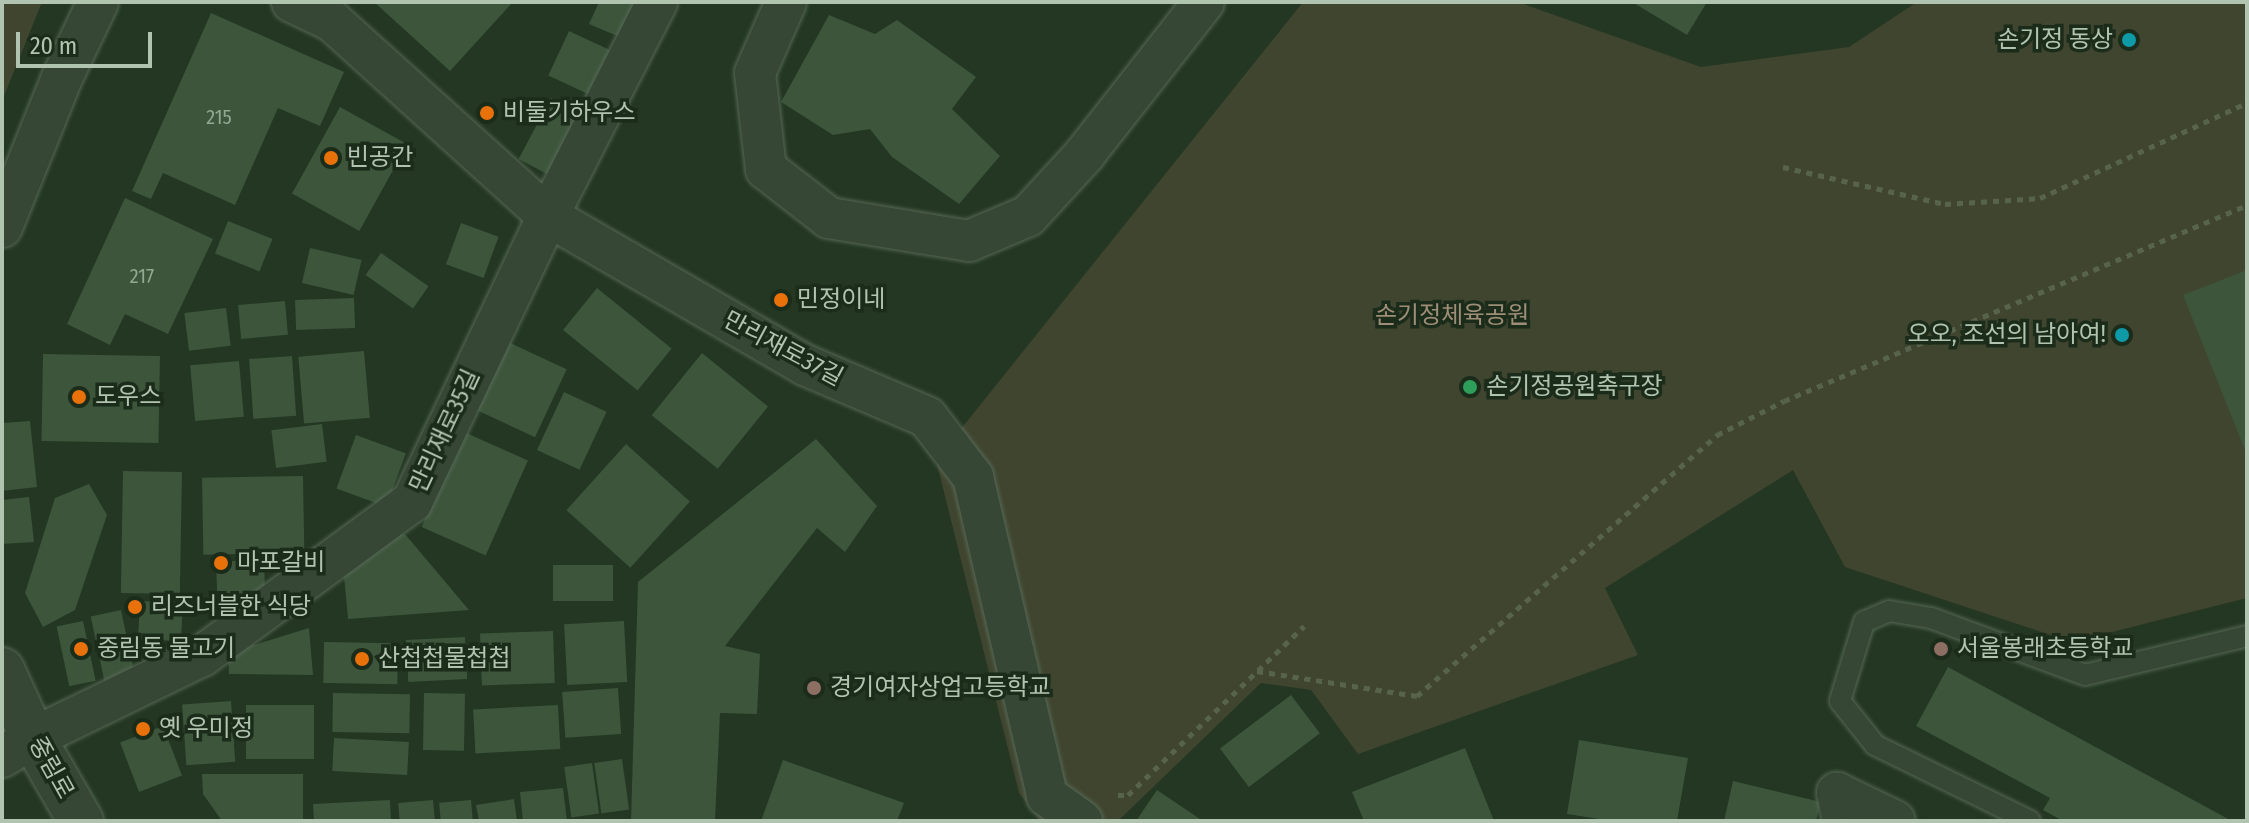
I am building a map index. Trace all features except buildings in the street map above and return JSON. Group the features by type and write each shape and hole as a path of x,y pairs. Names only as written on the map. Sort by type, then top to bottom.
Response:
{"street":[{"path":"2,227 61,80 98,2"},
{"name":"만리재로37길","path":"292,2 332,21 548,216 805,365 927,417 973,477 1047,796 1082,821"},
{"name":"만리재로35길","path":"18,748 202,656 412,502 548,216 657,2"},
{"path":"786,2 755,73 766,169 829,218 969,241 1028,216 1084,155 1204,2"},
{"name":"중림로","path":"2,670 18,748 81,821"},
{"path":"1843,821 1837,793 1895,821"}],"lane":[{"path":"2030,821 1875,745 1840,701 1864,622 1889,611 1931,618 2085,675 2247,636"}],"path":[{"path":"1783,167 1945,204 2040,198 2247,103"},
{"path":"1257,671 1417,696 1717,435 1784,401 2247,205"},
{"path":"1114,795 1128,795 1304,626"}],"green space":[{"path":"2,2 42,2 2,101"},
{"name":"손기정체육공원","path":"1303,2 1518,2 1701,67 1849,47 1917,2 2247,2 2247,598 2072,642 1845,567 1793,470 1605,588 1638,655 1358,754 1311,690 1261,683 1118,821 1040,821 1019,793 936,460"}],"place":[{"name":"손기정 동상","path":"2129,40"},
{"name":"비둘기하우스","path":"487,113"},
{"name":"빈공간","path":"331,158"},
{"name":"민정이네","path":"781,300"},
{"name":"오오, 조선의 남아여!","path":"2122,335"},
{"name":"손기정공원축구장","path":"1470,387"},
{"name":"도우스","path":"79,397"},
{"name":"마포갈비","path":"221,563"},
{"name":"리즈너블한 식당","path":"135,607"},
{"name":"중림동 물고기","path":"81,649"},
{"name":"서울봉래초등학교","path":"1941,649"},
{"name":"산첩첩물첩첩","path":"362,659"},
{"name":"경기여자상업고등학교","path":"814,688"},
{"name":"옛 우미정","path":"143,729"}]}
